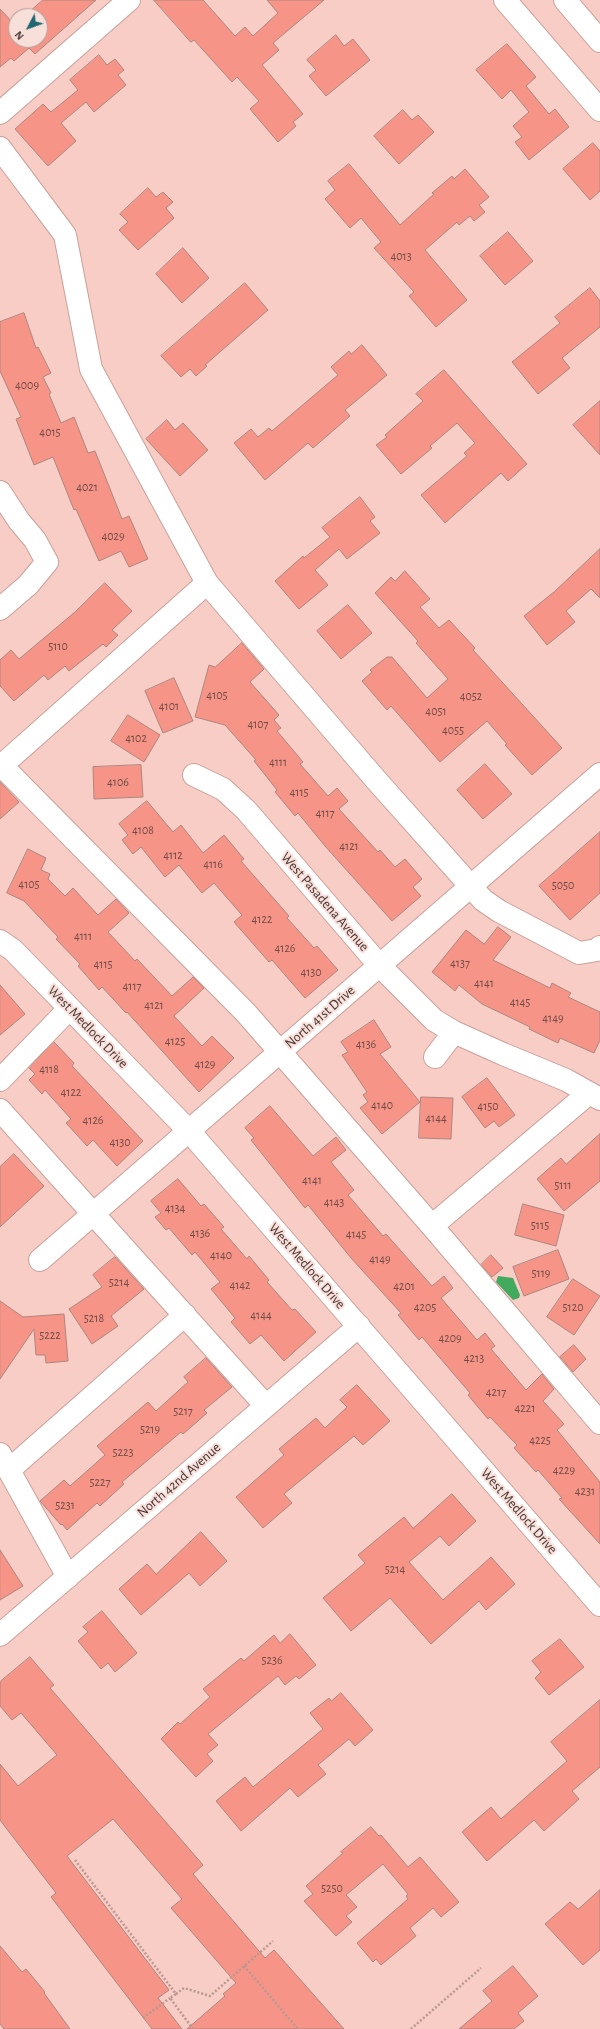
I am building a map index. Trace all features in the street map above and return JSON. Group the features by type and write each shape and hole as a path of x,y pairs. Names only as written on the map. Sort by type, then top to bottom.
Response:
{"street":[{"path":"0,113 129,0"},
{"path":"505,0 600,110"},
{"path":"565,0 600,41"},
{"path":"0,148 65,235 91,369 206,583 378,782 484,900 499,911 579,953 597,950 600,947"},
{"path":"0,492 19,521 35,540 47,562 28,585 0,609"},
{"path":"206,583 1,767 246,1013 432,1226 600,1423"},
{"name":"North 41st Drive","path":"40,1260 600,774"},
{"name":"West Pasadena Avenue","path":"194,775 223,789 246,810 379,965 434,1020 454,1032 566,1080 595,1096"},
{"name":"West Medlock Drive","path":"0,941 13,950 69,1009 189,1130 598,1598"},
{"path":"0,1080 69,1009"},
{"path":"435,1057 454,1032"},
{"path":"432,1226 595,1096"},
{"path":"0,1110 266,1406"},
{"path":"68,1576 4,1462 185,1315"},
{"name":"North 42nd Avenue","path":"0,1635 359,1326"}],"path":[{"path":"75,1860 176,1994"},
{"path":"144,2018 184,1988 210,1996 273,1940"},
{"path":"244,1966 298,2029"},
{"path":"411,2029 481,1968"},
{"path":"170,1998 193,2029"}],"shaded area":[{"path":"498,1276 513,1278 520,1295 519,1298 513,1300 496,1282"}],"building":[{"path":"43,0 96,0 48,42 48,8 34,8"},
{"path":"154,0 203,0 235,36 245,27 253,36 278,13 267,0 324,0 273,43 279,50 262,65 303,114 293,122 296,126 278,142 250,109 259,101 237,77 232,82 194,40 191,42"},
{"path":"0,9 8,18 8,48 29,48 14,61 11,58 0,67"},
{"path":"336,35 344,46 353,39 370,60 326,96 309,76 316,70 307,60"},
{"path":"507,44 536,77 526,86 549,114 555,109 569,127 529,160 515,142 522,137 513,126 529,112 511,90 502,99 476,70"},
{"path":"29,48 42,48 35,54"},
{"path":"99,55 107,65 115,59 124,70 118,75 126,85 94,112 86,102 61,123 76,141 48,166 15,129 43,104 51,112 78,90 70,80"},
{"path":"403,110 412,120 418,115 434,132 399,164 374,136"},
{"path":"593,143 600,151 600,191 590,200 563,169"},
{"path":"349,164 400,225 434,194 432,193 452,176 454,179 465,169 489,197 479,205 485,212 474,221 470,216 459,225 457,222 425,250 467,300 436,327 409,296 414,292 374,248 381,242 361,218 350,228 325,199 335,190 328,181"},
{"path":"148,188 156,197 163,192 173,202 166,208 174,218 138,250 119,230 128,222 120,214"},
{"path":"508,232 533,261 505,285 480,256"},
{"path":"183,248 209,278 182,303 156,274"},
{"path":"245,283 268,310 205,365 207,366 196,376 190,369 181,377 161,356"},
{"path":"590,288 600,301 600,327 562,358 570,368 538,394 512,362 560,323 555,317"},
{"path":"24,313 36,348 38,347 51,373 43,377 51,393 49,394 61,423 74,417 88,453 95,451 122,519 129,516 148,559 129,567 121,551 99,561 76,509 74,510 53,457 34,465 16,419 21,417 0,371 0,322"},
{"path":"362,345 387,375 345,410 350,416 313,448 308,443 265,480 234,443 251,429 258,437 269,428 272,431 338,375 331,367 349,351 351,354"},
{"path":"444,370 527,464 508,481 501,473 445,523 421,495 467,456 464,453 475,443 457,423 430,446 432,448 401,474 376,445 387,437 385,435 423,401 416,394"},
{"path":"600,401 600,455 573,425"},
{"path":"167,420 175,430 183,423 208,450 180,476 146,439"},
{"path":"360,497 375,517 370,521 380,533 347,559 339,549 315,570 328,585 299,609 275,581 303,556 304,558 330,537 322,528"},
{"path":"600,549 600,598 591,589 566,611 575,622 547,645 524,616 554,592"},
{"path":"405,571 430,599 420,607 439,628 449,620 475,648 473,650 562,748 532,775 505,745 507,744 487,721 440,762 391,706 387,710 362,681 372,672 370,670 387,657 392,657 427,698 448,679 416,643 418,641 375,593 391,577 395,581"},
{"path":"105,583 132,611 112,630 118,635 106,647 103,644 69,671 65,666 48,680 44,675 14,701 0,686 0,660 11,650 19,659 75,612"},
{"path":"348,605 372,633 341,659 317,631"},
{"path":"242,643 264,669 250,682 279,715 274,720 281,728 277,731 303,762 300,764 328,796 337,788 348,801 339,809 378,852 380,850 395,867 405,859 422,879 413,887 421,896 392,921 325,846 298,813 295,816 275,792 277,790 254,761 256,760 225,725 195,717 209,665 215,667"},
{"path":"174,678 193,721 163,733 145,691"},
{"path":"128,715 160,735 144,762 111,741"},
{"path":"485,764 512,794 483,819 457,790"},
{"path":"141,765 143,797 94,799 93,767"},
{"path":"0,782 19,802 0,819"},
{"path":"147,801 173,832 181,825 203,853 224,835 244,859 241,861 289,916 287,918 314,948 317,946 338,970 305,998 272,960 269,962 234,922 242,915 214,883 202,893 179,865 165,877 141,847 133,854 122,840 128,835 119,824"},
{"path":"600,832 600,893 570,920 539,886"},
{"path":"28,849 46,858 41,870 50,874 48,879 65,896 73,888 98,915 116,899 129,913 108,932 135,961 137,959 172,996 193,977 204,988 174,1016 202,1046 212,1036 234,1058 199,1092 127,1012 126,1013 102,987 99,990 78,966 80,964 56,939 58,937 24,901 7,893"},
{"path":"498,927 511,937 493,960 550,988 552,983 571,993 568,997 600,1012 600,1040 594,1053 560,1038 558,1043 529,1029 530,1027 482,1004 459,985 455,991 432,972 466,930 484,944"},
{"path":"0,985 25,1014 0,1035"},
{"path":"374,1020 391,1047 380,1054 420,1102 382,1134 360,1108 368,1102 363,1095 367,1092 342,1055 348,1052 341,1042"},
{"path":"54,1042 74,1063 72,1066 143,1141 117,1166 93,1140 87,1146 66,1123 71,1119 45,1090 42,1094 29,1080 35,1074 29,1068"},
{"path":"487,1078 515,1115 499,1127 494,1121 485,1128 462,1097"},
{"path":"421,1097 453,1098 451,1139 419,1138"},
{"path":"270,1106 313,1156 336,1137 346,1150 331,1162 354,1190 348,1195 383,1236 386,1234 432,1286 444,1276 453,1288 441,1298 477,1340 485,1333 495,1346 491,1349 526,1390 542,1374 554,1389 543,1401 564,1424 557,1430 600,1482 600,1544 559,1499 562,1498 538,1470 536,1472 514,1448 517,1445 490,1417 488,1419 468,1395 470,1393 422,1337 419,1340 398,1315 401,1313 351,1258 308,1205 305,1208 251,1140 254,1138 245,1128"},
{"path":"600,1134 600,1181 564,1211 537,1179 561,1158 566,1164"},
{"path":"14,1154 44,1186 0,1227 0,1167"},
{"path":"178,1179 201,1206 204,1204 224,1227 221,1229 247,1259 249,1256 269,1280 267,1282 292,1310 295,1309 316,1332 284,1361 261,1335 250,1344 231,1322 235,1318 211,1289 220,1282 195,1252 192,1255 169,1228 166,1230 155,1217 161,1213 151,1201"},
{"path":"523,1204 564,1215 556,1246 515,1235"},
{"path":"558,1250 569,1279 524,1296 513,1267"},
{"path":"491,1255 503,1268 492,1277 481,1265"},
{"path":"115,1257 144,1289 111,1316 118,1326 92,1344 69,1309 102,1287 93,1275"},
{"path":"573,1279 600,1296 574,1335 547,1317"},
{"path":"0,1301 23,1317 64,1314 68,1361 46,1363 45,1355 36,1355 34,1329 0,1379"},
{"path":"574,1345 586,1359 573,1372 560,1357"},
{"path":"206,1358 232,1387 204,1410 207,1413 183,1434 181,1432 122,1482 124,1484 100,1506 97,1503 67,1530 62,1524 61,1525 40,1501 64,1480 70,1486 105,1455 97,1446 148,1402 156,1411 188,1382 184,1377"},
{"path":"357,1385 390,1421 363,1445 354,1436 284,1494 292,1503 263,1528 236,1497 284,1455 279,1449 316,1418 325,1428 347,1407 340,1400"},
{"path":"452,1494 476,1521 449,1546 440,1536 409,1562 443,1600 491,1557 515,1584 486,1610 479,1601 431,1644 390,1598 351,1631 323,1598 365,1563 358,1555 404,1517 413,1528"},
{"path":"201,1532 227,1561 200,1586 189,1573 141,1615 119,1589 147,1564 156,1574"},
{"path":"0,1550 23,1586 0,1600"},
{"path":"102,1611 137,1653 115,1672 108,1663 101,1669 78,1641 88,1632 83,1627"},
{"path":"290,1634 316,1665 299,1679 296,1676 285,1685 278,1676 208,1734 218,1745 207,1754 213,1761 196,1777 161,1739 178,1722 180,1724 210,1697 203,1689 241,1658 244,1661 274,1635 280,1643"},
{"path":"560,1639 584,1667 549,1695 535,1678 541,1672 532,1661"},
{"path":"30,1657 54,1685 50,1688 203,1865 193,1874 265,1958 274,1950 344,2029 187,2029 225,1996 223,1994 236,1983 171,1908 182,1899 113,1819 67,1856 169,1990 158,1998 182,2029 152,2029 51,1897 56,1893 0,1820 0,1764 18,1786 57,1755 21,1713 12,1720 0,1706 0,1682"},
{"path":"341,1693 373,1730 355,1746 349,1739 318,1765 326,1774 298,1797 290,1788 241,1831 216,1801 245,1777 253,1787 323,1729 310,1713 329,1698 331,1701"},
{"path":"600,1700 600,1767 572,1791 579,1799 544,1831 534,1820 487,1861 462,1832 491,1807 501,1819 567,1761 551,1742"},
{"path":"371,1827 379,1836 381,1835 408,1867 420,1857 459,1902 441,1917 433,1908 410,1928 416,1936 381,1965 376,1959 373,1962 357,1943 408,1899 406,1896 408,1894 383,1864 346,1895 357,1907 346,1916 352,1922 336,1936 304,1901 313,1894 306,1886 343,1853 341,1852"},
{"path":"600,1890 600,1950 583,1965 545,1924 570,1902 578,1909"},
{"path":"0,1946 22,1972 26,1969 45,1992 44,1993 70,2029 4,2029 0,2024"},
{"path":"513,1966 538,1996 518,2013 524,2021 514,2029 459,2029 492,2001 483,1991"}]}
